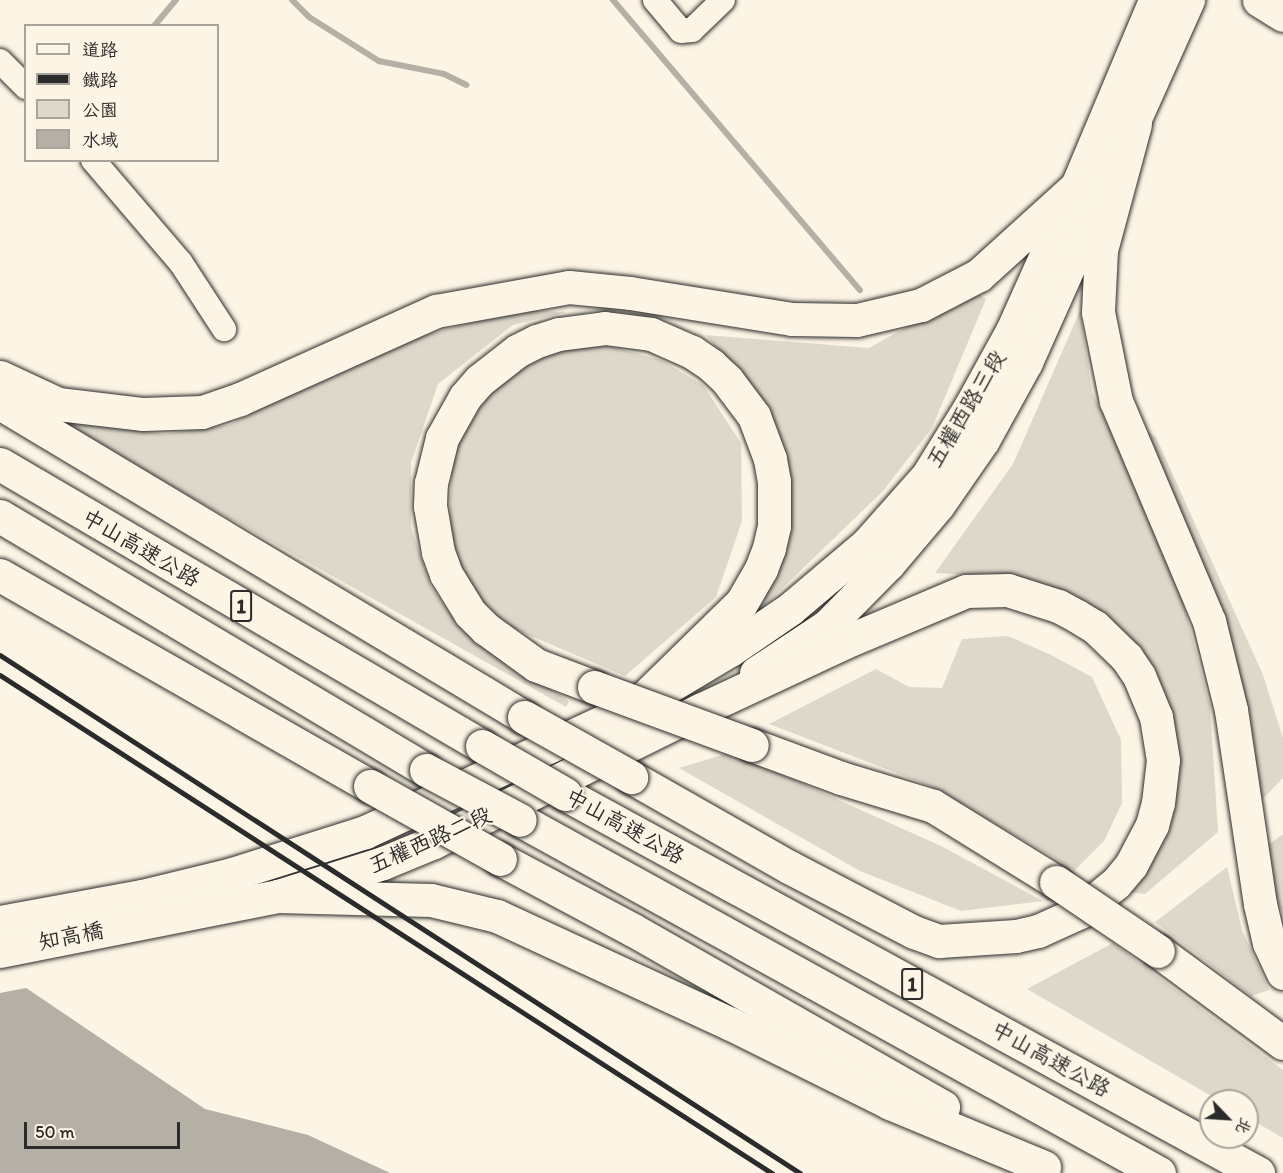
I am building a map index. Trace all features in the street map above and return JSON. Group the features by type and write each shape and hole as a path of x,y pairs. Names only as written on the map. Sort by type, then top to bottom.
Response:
{"main road":[{"name":"五權西路三段","path":"636,706 730,650 790,609 867,544 928,475 970,407 1012,331 1077,186 1155,0"},
{"name":"五權西路三段","path":"702,709 827,626 888,564 938,505 983,440 1026,362 1135,124 1188,0"},
{"path":"1259,0 1283,15"},
{"path":"1135,124 1101,250 1098,312 1116,400 1209,621 1231,710 1260,904 1269,943 1283,974"},
{"path":"0,377 58,404 143,414 202,412 240,399 436,311 569,287 630,293 792,319 857,320 921,305 979,275 1077,186"},
{"path":"636,706 741,603 761,569 774,526 774,481 770,459 754,416 742,397 719,372 692,352 651,334 605,328 559,334 516,351 480,380 465,397 442,438 431,483 430,506 438,552 446,574 470,612 486,629 536,665 594,687 752,745 841,778 933,806 1056,882 1158,951 1283,1043"},
{"path":"0,403 524,717 789,867 914,932 939,940 1016,936 1038,931 1080,912 1107,891 1131,865 1152,825 1158,803 1163,760 1156,717 1139,676 1126,658 1095,627 1058,606 1008,590 966,591 843,643 702,709"},
{"name":"中山高速公路","path":"0,464 566,794 1258,1173"},
{"name":"中山高速公路","path":"0,516 426,770 1160,1173"},
{"path":"0,575 500,859 633,930 845,1049 1050,1170"},
{"name":"五權西路二段","path":"142,909 232,874 365,832 636,706"},
{"name":"五權西路二段","path":"142,909 278,896 383,863 434,842 702,709"},
{"path":"278,896 431,900 497,916 731,1024 890,1103 1050,1170"},
{"name":"知高橋","path":"0,922 142,909"},
{"name":"知高橋","path":"0,951 142,909"}],"street":[{"path":"655,0 681,31 692,30 722,1"},
{"path":"0,61 24,85"},
{"path":"95,162 181,263 224,329"}],"green space":[{"path":"972,290 986,299 932,428 883,491 763,607 787,519 765,407 706,335 869,348"},
{"path":"522,310 566,312 513,325 438,384 411,463 411,527 431,587 462,630 566,699 569,702 566,707 45,415 164,434 229,425 385,345"},
{"path":"1080,311 1092,392 1172,559 1210,706 1218,832 1145,894 1130,892 1178,785 1145,655 1012,577 935,573 1013,464"},
{"path":"610,346 661,360 703,385 741,443 742,521 716,597 625,676 510,627 470,590 449,531 452,464 474,402 531,351"},
{"path":"1145,430 1156,437 1263,675 1283,738 1283,778 1257,805"},
{"path":"1008,636 1092,677 1121,740 1122,803 1104,841 1075,870 933,787 769,724 876,669 909,687 942,688 962,639"},
{"path":"732,752 941,846 1043,901 961,911 860,871 679,768"},
{"path":"1283,834 1283,914 1266,877 1261,850"},
{"path":"1227,867 1242,930 1269,990 1251,996 1155,922"},
{"path":"1113,943 1283,1070 1283,1138 1259,1124 1259,1089 1199,1089 1027,989"}],"water":[{"path":"0,961 10,977 205,1109 308,1135 390,1173 0,1173"}],"pier":[{"path":"0,958 12,974 31,987 0,993"}],"waterway":[{"path":"156,24 176,0"},
{"path":"292,0 309,17 379,61 444,74 467,85"},
{"path":"613,0 860,290"}],"railway":[{"path":"0,655 800,1173"},
{"path":"0,675 772,1173"}]}
